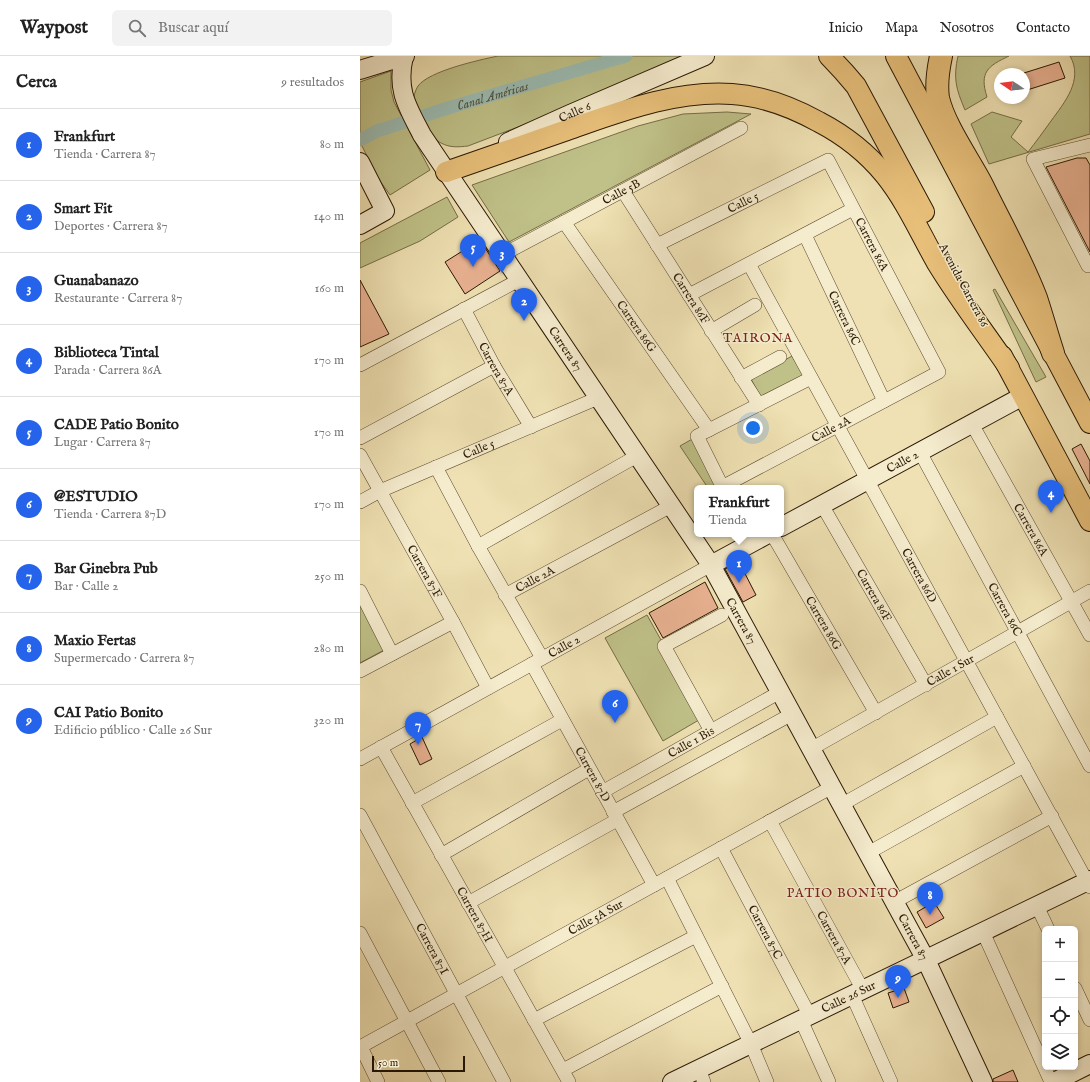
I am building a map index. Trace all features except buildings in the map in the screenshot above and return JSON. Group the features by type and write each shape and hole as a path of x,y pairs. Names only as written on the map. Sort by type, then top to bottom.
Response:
{"highway":[{"path":"941,56 938,71 938,99 944,114 981,183 1028,280 1036,298 1053,353"}],"main road":[{"name":"Avenida Carrera 86","path":"829,56 856,86 1090,521"},
{"path":"896,56 907,80 974,202 1090,423"},
{"path":"446,172 611,115 669,99 702,94 732,94 782,104 808,116 842,136 867,155 881,170 909,210 947,278 981,330 1009,368"}],"street":[{"path":"360,70 404,56"},
{"name":"Carrera 87","path":"404,56 400,81 402,93 422,135 711,565 926,960 983,1082"},
{"name":"Calle 6","path":"446,172 570,114 705,56"},
{"name":"Calle 5B","path":"502,255 741,128"},
{"path":"1089,148 1032,159 1089,265"},
{"name":"Carrera 86A","path":"828,160 939,372"},
{"name":"Calle 5","path":"658,245 828,160"},
{"path":"360,162 385,211 360,225"},
{"name":"Carrera 86F","path":"623,191 758,405"},
{"path":"689,295 853,209"},
{"name":"Carrera 86G","path":"564,222 703,433 722,485"},
{"name":"Carrera 86C","path":"805,234 884,401"},
{"name":"Carrera 86D","path":"749,264 1089,883"},
{"path":"360,365 519,280"},
{"path":"711,330 755,305"},
{"name":"Carrera 87A","path":"464,309 494,366 530,427"},
{"path":"741,378 780,357"},
{"path":"360,438 494,366"},
{"name":"Calle 2A","path":"727,485 939,372"},
{"path":"703,433 811,378"},
{"name":"Calle 2","path":"784,525 1023,396"},
{"name":"Calle 5","path":"360,502 380,491 598,398"},
{"name":"Carrera 86A","path":"972,424 1090,635"},
{"name":"Carrera 86C","path":"920,452 1090,766"},
{"name":"Carrera 87F","path":"360,456 453,622 488,688"},
{"path":"478,546 637,456"},
{"name":"Carrera 87D","path":"436,468 505,595 537,661 562,720 654,885"},
{"name":"Carrera 86F","path":"822,505 926,685"},
{"name":"Calle 2A","path":"505,595 671,506"},
{"name":"Carrera 86G","path":"774,537 876,713"},
{"name":"Calle 2","path":"360,759 711,565 748,539"},
{"path":"360,591 392,654"},
{"name":"Calle 1 Sur","path":"811,749 1090,591"},
{"path":"711,731 664,646 722,615"},
{"path":"360,671 453,622"},
{"name":"Calle 1 Bis","path":"602,792 780,692"},
{"name":"Calle 1 Bis","path":"468,903 792,714"},
{"path":"841,805 997,717"},
{"path":"412,803 562,720"},
{"name":"Carrera 87H","path":"381,747 566,1076"},
{"path":"868,853 1024,766"},
{"path":"441,855 589,769"},
{"name":"Calle 5A Sur","path":"360,1047 832,787"},
{"name":"Carrera 87I","path":"360,815 504,1082"},
{"path":"894,902 1052,816"},
{"name":"Carrera 87A","path":"770,821 858,993 890,1082"},
{"name":"Carrera 87C","path":"721,848 805,1018 829,1082"},
{"path":"667,878 752,1044 767,1082"},
{"name":"Calle 26 Sur","path":"672,1082 701,1076 752,1044 1037,906 1089,883"},
{"path":"1037,906 1047,926"},
{"path":"983,932 1052,1082 1090,1064"},
{"path":"360,933 439,1082"},
{"path":"534,1020 696,936"},
{"path":"566,1076 722,986"},
{"path":"1078,994 1090,1020"},
{"path":"360,1047 378,1082"}],"green space":[{"path":"498,56 690,56 573,106 468,146 458,147 444,145 437,141 425,125 414,103 414,94 418,86 432,76 443,71 467,63"},
{"path":"958,56 1009,56 996,63 987,71 984,81 987,97 965,110 959,96 956,83"},
{"path":"1070,56 1090,56 1090,134 989,164 971,124 992,112 1022,121 1011,137 1028,152 1071,91 1075,74 1074,65"},
{"path":"391,71 391,90 394,102 430,170 390,195 378,178 360,142 360,82"},
{"path":"727,112 751,114 509,242 472,185 638,126 683,114"},
{"path":"447,197 458,217 420,241 360,268 360,243"},
{"path":"995,289 1046,377 1036,382 993,290"},
{"path":"792,356 803,375 761,398 751,379"},
{"path":"694,438 717,485 706,485 680,446"},
{"path":"360,599 386,649 360,663"},
{"path":"647,615 704,717 663,741 605,638"}],"waterway":[{"name":"Canal Américas","path":"360,140 377,131 448,108 626,56"}],"place":[{"name":"CADE Patio Bonito","path":"473,267"},
{"name":"Guanabanazo","path":"502,273"},
{"name":"Smart Fit","path":"524,321"},
{"name":"Biblioteca Tintal","path":"1051,513"},
{"name":"Frankfurt","path":"739,583"},
{"name":"@ESTUDIO","path":"615,723"},
{"name":"Bar Ginebra Pub","path":"418,745"},
{"name":"Maxio Fertas","path":"930,915"},
{"name":"CAI Patio Bonito","path":"898,998"}],"district":[{"name":"TAIRONA","path":"758,337"},
{"name":"PATIO BONITO","path":"843,892"}]}
